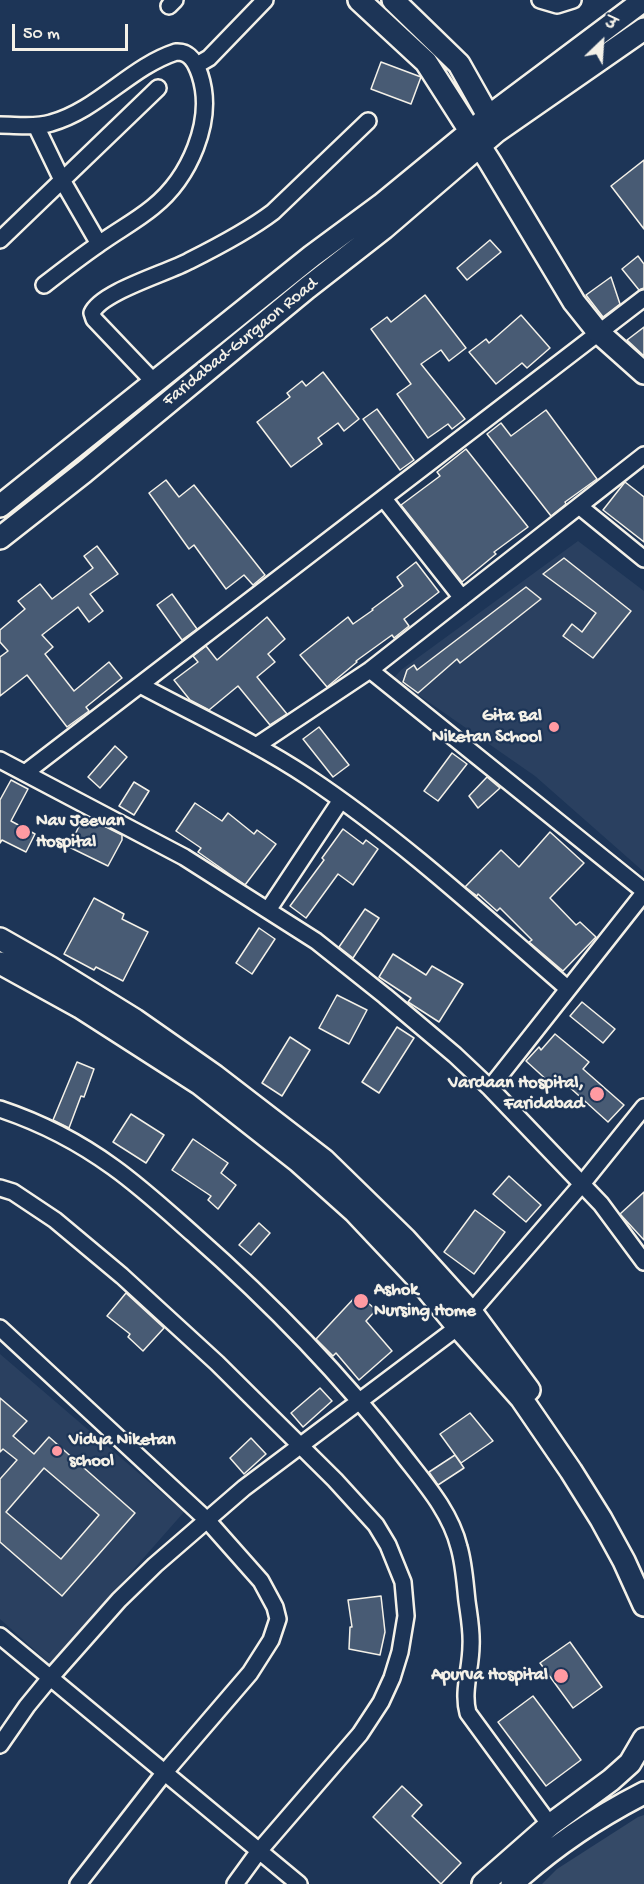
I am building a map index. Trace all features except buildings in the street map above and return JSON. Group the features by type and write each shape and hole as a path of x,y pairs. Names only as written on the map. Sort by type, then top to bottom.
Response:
{"street":[{"path":"196,65 209,58 265,0"},
{"path":"359,0 426,62 475,138 560,280 598,332 644,373"},
{"path":"393,0 459,64 493,124"},
{"path":"540,0 557,5 573,0"},
{"path":"493,124 644,0"},
{"path":"493,124 644,29"},
{"path":"0,125 36,126 78,112 127,79 170,54 180,52 196,65 203,86 204,115 201,132 186,166 172,187 153,207 44,285"},
{"path":"0,240 158,88"},
{"path":"154,382 94,319 92,313 95,307 115,294 187,262 273,212 368,121"},
{"name":"Faridabad-Gurgaon Road","path":"0,506 312,255 493,124"},
{"path":"36,126 62,180 99,244"},
{"name":"Faridabad-Gurgaon Road","path":"0,538 384,228 475,138"},
{"path":"25,773 644,298"},
{"path":"256,746 370,670 644,454"},
{"path":"384,499 462,598"},
{"path":"579,506 644,559"},
{"path":"370,670 644,892 489,1088"},
{"path":"140,685 256,746 341,800 409,852 567,988"},
{"path":"0,760 184,856 316,942 455,1055 489,1088 601,1204 644,1262"},
{"path":"268,910 341,800"},
{"path":"0,939 135,1020 274,1120 341,1175 405,1239 521,1398 571,1471 624,1561 644,1605"},
{"path":"0,963 80,1007 200,1084 298,1161 355,1212 420,1281 465,1320 541,1406 602,1499 644,1578"},
{"path":"0,1745 50,1678 119,1600 155,1564 244,1488 465,1320 582,1184 644,1107"},
{"path":"0,1109 28,1120 86,1149 121,1173 250,1286 290,1323 360,1400 435,1497 449,1521 459,1546 470,1631 471,1656 466,1689 468,1713 550,1825"},
{"path":"0,1188 13,1192 55,1220 114,1269 217,1363 300,1444 376,1525 388,1545 403,1582 406,1616 397,1661 381,1702 360,1734 259,1851 235,1884"},
{"path":"0,1328 207,1520 261,1581 275,1606 278,1619 263,1655 165,1772 78,1884"},
{"path":"0,1636 299,1884"},
{"path":"483,1884 550,1825 630,1763 644,1739"},
{"path":"512,1884 587,1826 644,1793"}],"shaded area":[{"name":"Gita Bal Niketan School","path":"578,541 644,591 644,872 535,776 394,678 401,670"},
{"name":"Vidya Niketan school","path":"0,1354 184,1512 50,1664 0,1619"},
{"path":"644,1815 644,1884 542,1884 557,1869"}],"place":[{"name":"Gita Bal Niketan School","path":"554,727"},
{"name":"Nav Jeevan Hospital","path":"23,832"},
{"name":"Vardaan Hospital, Faridabad","path":"597,1094"},
{"name":"Ashok Nursing Home","path":"361,1301"},
{"name":"Vidya Niketan school","path":"57,1451"},
{"name":"Apurva Hospital","path":"561,1676"}]}
